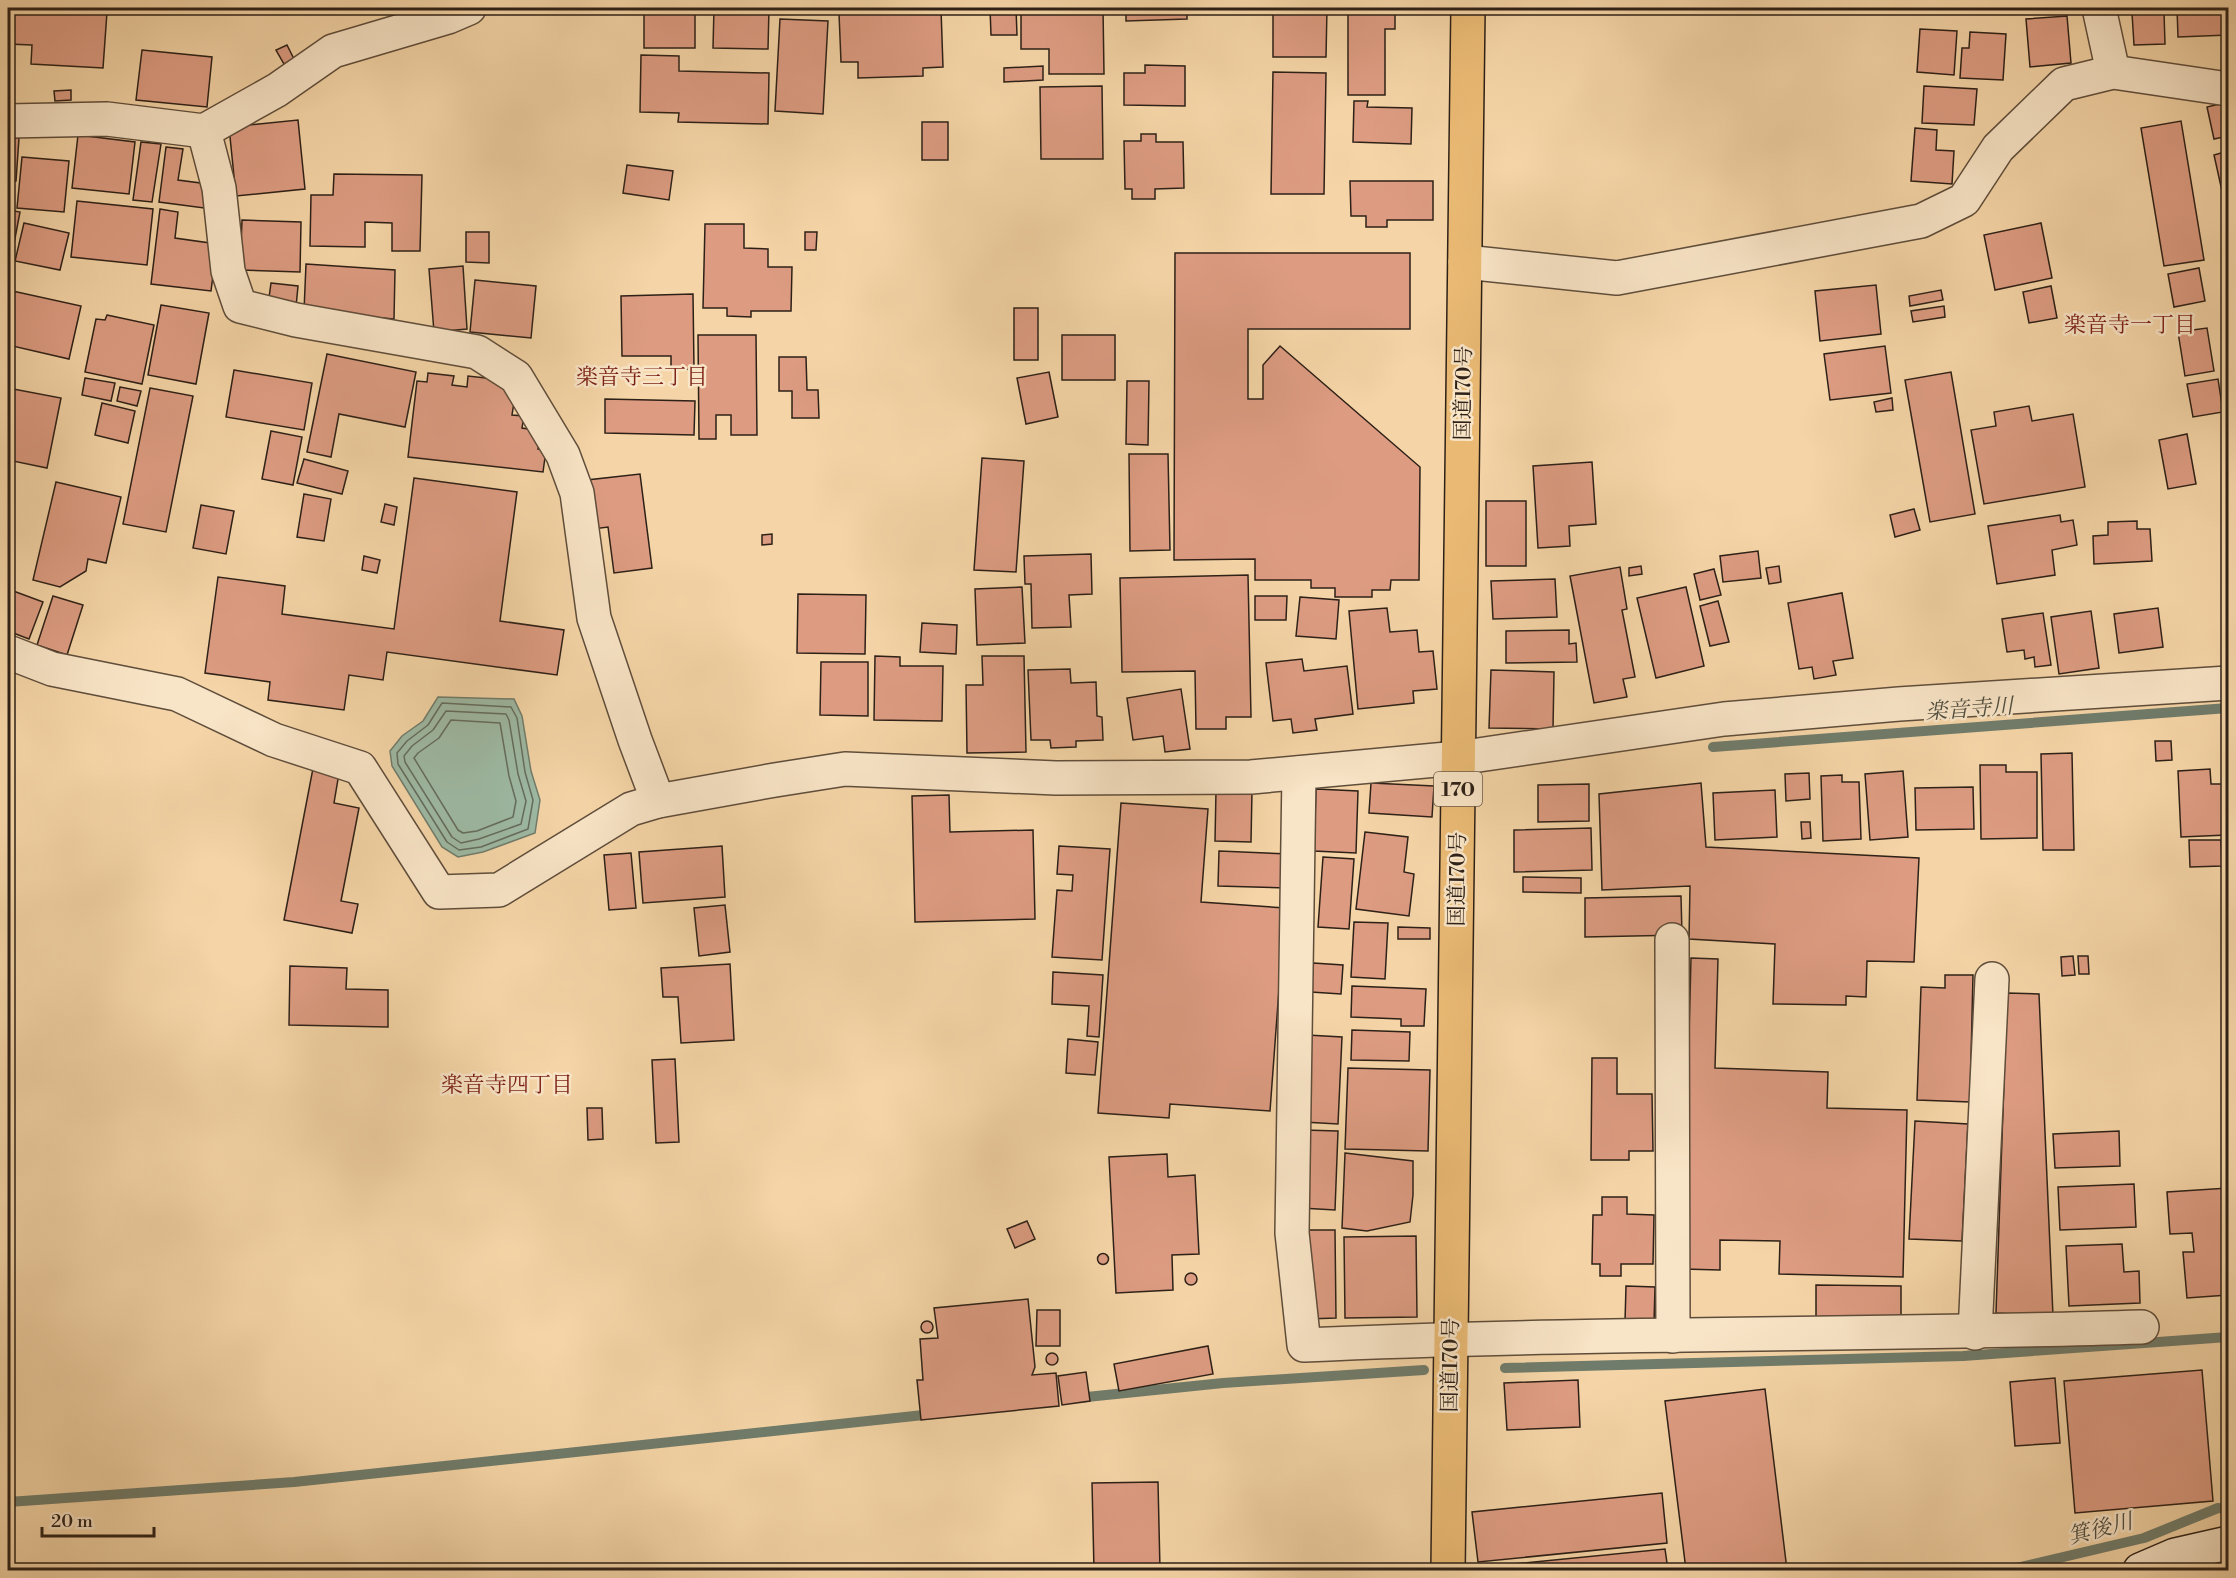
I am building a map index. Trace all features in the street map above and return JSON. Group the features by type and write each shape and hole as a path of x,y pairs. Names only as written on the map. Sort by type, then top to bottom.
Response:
{"highway":[{"name":"国道170号","path":"1448,1570 1468,8"}],"street":[{"path":"8,121 107,119 204,131 277,90 333,51 448,17 468,8"},
{"path":"2099,8 2113,72"},
{"path":"1465,262 1617,278 1921,221 1964,200 1998,148 2064,84 2113,72 2229,88"},
{"path":"204,131 219,188 228,270 240,306 296,320 477,352 516,377 563,455 577,493 594,618 658,801"},
{"path":"8,652 52,669 177,694 274,740 360,768 439,892 499,890 631,809 658,801 845,769 1056,778 1251,777 1458,758 1724,719 1899,704 2229,683"},
{"path":"1299,773 1292,1233 1304,1346 1450,1338 1975,1333 2142,1327"},
{"path":"1672,940 1673,1336"},
{"path":"1975,1333 1992,979"},
{"path":"2140,1570 2175,1555 2229,1544"}],"water":[{"path":"438,697 514,699 522,716 531,771 540,800 535,833 483,852 458,857 442,847 392,766 390,751 402,736 423,721"}],"building":[{"path":"8,8 66,8 107,12 103,68 31,64 32,45 8,44"},
{"path":"644,8 695,8 695,48 644,48"},
{"path":"714,8 769,8 768,49 713,48"},
{"path":"990,8 1016,8 1017,35 991,35"},
{"path":"1021,8 1103,8 1104,74 1049,74 1049,49 1021,49"},
{"path":"1126,8 1187,8 1187,19 1126,21"},
{"path":"1273,8 1327,8 1326,57 1273,57"},
{"path":"2177,8 2228,8 2228,35 2178,37"},
{"path":"941,9 943,67 923,68 923,76 858,78 858,62 841,62 839,13"},
{"path":"1348,10 1395,10 1395,29 1385,29 1385,95 1348,95"},
{"path":"2164,12 2165,44 2134,45 2132,13"},
{"path":"2067,16 2071,63 2030,67 2026,19"},
{"path":"780,19 828,21 823,114 775,111"},
{"path":"1920,29 1957,31 1954,75 1917,72"},
{"path":"1970,32 2006,34 2003,80 1960,78 1962,48 1969,48"},
{"path":"287,45 294,59 284,64 276,50"},
{"path":"142,50 212,57 207,107 136,100"},
{"path":"641,55 679,56 679,71 769,73 768,124 678,122 679,113 640,112"},
{"path":"1145,65 1185,66 1185,106 1124,105 1124,73 1145,73"},
{"path":"1043,66 1043,80 1004,82 1004,68"},
{"path":"1273,72 1326,73 1324,194 1271,194"},
{"path":"1102,86 1103,159 1041,159 1040,87"},
{"path":"1924,86 1977,89 1974,125 1922,123"},
{"path":"71,90 71,100 55,101 54,91"},
{"path":"1354,101 1368,101 1367,107 1412,108 1411,144 1353,142"},
{"path":"2228,102 2228,136 2214,139 2207,107"},
{"path":"298,120 305,189 236,196 229,127"},
{"path":"2181,121 2204,260 2164,266 2141,128"},
{"path":"922,122 948,122 948,160 922,160"},
{"path":"1915,128 1937,130 1936,150 1954,151 1952,184 1911,181"},
{"path":"1141,134 1156,134 1156,142 1183,142 1184,188 1155,189 1155,199 1132,199 1132,189 1125,189 1124,141 1141,141"},
{"path":"78,135 135,142 129,194 72,188"},
{"path":"8,138 19,138 16,181 8,180"},
{"path":"141,142 161,144 152,202 133,200"},
{"path":"166,147 183,149 178,180 208,184 204,208 159,202"},
{"path":"2228,151 2228,218 2214,155"},
{"path":"22,157 69,161 64,212 17,208"},
{"path":"627,165 673,171 669,200 623,193"},
{"path":"334,174 422,175 420,251 392,251 392,223 365,222 365,247 310,246 311,195 333,195"},
{"path":"1350,181 1433,181 1433,220 1387,220 1387,227 1366,227 1366,216 1351,216"},
{"path":"77,201 153,209 147,265 71,257"},
{"path":"160,209 178,212 175,238 217,244 211,291 151,284"},
{"path":"8,210 20,212 12,254 8,253"},
{"path":"242,220 301,222 300,272 240,270"},
{"path":"24,223 69,233 60,270 15,261"},
{"path":"2041,223 2052,278 1995,290 1984,235"},
{"path":"705,224 744,224 744,248 768,249 768,267 792,267 791,311 751,311 751,317 727,316 727,308 703,308"},
{"path":"466,232 489,232 489,263 466,262"},
{"path":"805,232 817,232 816,250 805,250"},
{"path":"1175,253 1410,253 1410,329 1248,329 1248,399 1263,399 1263,365 1280,346 1420,467 1419,580 1391,580 1390,590 1372,590 1372,597 1335,597 1335,588 1311,588 1311,580 1255,580 1255,559 1174,560"},
{"path":"306,264 395,270 394,319 304,311"},
{"path":"463,266 467,329 434,332 429,269"},
{"path":"2199,268 2205,301 2174,307 2168,274"},
{"path":"475,280 536,286 531,338 470,332"},
{"path":"271,283 298,286 296,307 268,305"},
{"path":"1876,285 1881,334 1820,341 1815,291"},
{"path":"2051,286 2057,318 2029,323 2023,292"},
{"path":"8,290 81,306 69,359 8,345"},
{"path":"1941,290 1943,300 1910,306 1909,296"},
{"path":"693,294 694,369 671,370 671,356 622,356 621,296"},
{"path":"161,305 209,313 196,384 148,375"},
{"path":"1944,306 1945,317 1913,322 1911,311"},
{"path":"1014,308 1038,308 1038,360 1014,360"},
{"path":"107,315 154,325 142,384 85,372 96,319 105,320"},
{"path":"2207,328 2214,371 2185,376 2178,332"},
{"path":"698,335 756,335 757,435 731,435 731,415 716,415 716,439 699,439"},
{"path":"1062,335 1115,335 1115,380 1062,380"},
{"path":"1885,346 1891,393 1830,400 1824,354"},
{"path":"327,354 416,372 405,427 339,414 331,457 307,452"},
{"path":"779,357 806,357 807,390 818,390 819,418 792,418 792,391 779,391"},
{"path":"234,370 312,383 304,430 226,417"},
{"path":"1049,372 1058,417 1026,424 1017,378"},
{"path":"1951,372 1975,514 1930,522 1905,380"},
{"path":"428,373 454,376 452,385 467,387 468,376 495,379 515,396 512,415 524,416 522,428 535,430 540,436 538,449 546,450 543,472 408,457 417,381 427,382"},
{"path":"85,378 115,383 111,401 82,395"},
{"path":"2218,379 2223,412 2193,417 2187,384"},
{"path":"1127,381 1149,381 1148,445 1126,444"},
{"path":"120,387 141,391 137,406 117,401"},
{"path":"8,388 61,398 47,468 8,460"},
{"path":"150,388 193,396 166,532 123,524"},
{"path":"1892,398 1893,410 1876,412 1874,402"},
{"path":"605,399 695,401 694,435 605,433"},
{"path":"102,403 135,411 128,443 95,435"},
{"path":"2029,406 2032,421 2073,414 2085,487 1984,504 1971,430 1996,426 1994,412"},
{"path":"271,431 302,437 293,485 262,479"},
{"path":"2187,434 2196,484 2168,489 2159,440"},
{"path":"1129,454 1168,454 1170,550 1130,551"},
{"path":"982,458 1024,461 1016,572 974,570"},
{"path":"304,459 348,471 342,494 297,483"},
{"path":"1592,462 1596,524 1569,526 1570,546 1538,548 1533,466"},
{"path":"640,474 652,568 614,573 608,527 593,529 587,480"},
{"path":"414,478 517,492 500,621 564,630 557,675 387,652 383,680 349,675 344,710 268,700 270,682 205,673 218,577 285,586 282,614 394,629"},
{"path":"56,482 121,497 106,563 88,559 86,571 60,587 33,580"},
{"path":"304,494 331,499 324,541 297,537"},
{"path":"1486,501 1526,501 1526,566 1486,566"},
{"path":"385,504 397,507 394,525 381,522"},
{"path":"201,505 234,511 226,554 193,548"},
{"path":"1914,509 1920,530 1895,537 1890,515"},
{"path":"2060,515 2061,522 2073,520 2077,545 2052,550 2055,575 1997,584 1988,526"},
{"path":"2137,521 2137,529 2150,529 2152,561 2094,564 2093,536 2108,535 2108,522"},
{"path":"772,534 772,544 762,545 762,535"},
{"path":"1758,551 1761,578 1723,582 1720,556"},
{"path":"1091,554 1092,594 1069,595 1071,627 1032,628 1031,584 1025,584 1024,556"},
{"path":"364,556 380,560 377,573 362,570"},
{"path":"1641,566 1642,574 1629,576 1629,568"},
{"path":"1779,566 1781,582 1769,584 1766,568"},
{"path":"1620,567 1627,609 1622,610 1635,677 1623,679 1627,697 1594,703 1570,576"},
{"path":"1714,569 1721,595 1700,600 1694,574"},
{"path":"1248,575 1251,717 1226,717 1226,729 1196,729 1195,671 1122,672 1120,578"},
{"path":"1555,579 1557,617 1493,619 1491,581"},
{"path":"1022,587 1025,643 977,645 975,589"},
{"path":"1686,587 1704,666 1656,678 1637,598"},
{"path":"8,589 43,602 29,639 8,631"},
{"path":"1842,593 1853,658 1833,661 1836,675 1814,679 1812,667 1799,669 1788,603"},
{"path":"798,594 866,595 865,654 797,653"},
{"path":"53,596 83,605 67,655 37,645"},
{"path":"1255,596 1287,596 1286,620 1255,620"},
{"path":"1300,597 1339,600 1336,639 1296,636"},
{"path":"1718,601 1729,642 1710,646 1700,606"},
{"path":"1387,608 1390,632 1417,630 1419,652 1433,651 1437,689 1413,691 1414,703 1358,709 1349,611"},
{"path":"2158,608 2163,647 2119,653 2114,614"},
{"path":"2091,611 2099,668 2059,674 2051,617"},
{"path":"2043,613 2051,665 2035,667 2034,657 2025,659 2024,650 2007,652 2002,619"},
{"path":"922,623 957,625 956,654 920,652"},
{"path":"1569,630 1569,644 1576,643 1577,662 1506,663 1506,631"},
{"path":"875,656 900,657 900,666 943,666 942,721 874,720"},
{"path":"982,656 1024,656 1026,752 967,753 966,685 983,685"},
{"path":"1302,659 1304,671 1347,666 1353,714 1315,719 1317,730 1293,733 1291,719 1273,721 1266,663"},
{"path":"821,662 868,662 868,716 820,715"},
{"path":"1070,669 1071,683 1096,682 1097,716 1102,717 1103,740 1076,741 1076,747 1051,748 1050,740 1031,740 1028,670"},
{"path":"1491,670 1554,672 1553,729 1489,728"},
{"path":"1181,689 1190,749 1165,752 1163,736 1133,740 1127,698"},
{"path":"2155,741 2171,741 2172,760 2156,761"},
{"path":"2072,753 2074,850 2043,850 2041,754"},
{"path":"314,763 338,779 334,803 359,808 341,901 358,904 352,933 284,920"},
{"path":"1980,765 2006,765 2006,772 2037,772 2037,838 1981,839"},
{"path":"2210,769 2211,784 2225,784 2227,835 2181,837 2178,771"},
{"path":"1903,771 1908,837 1870,840 1865,774"},
{"path":"1809,773 1810,799 1786,801 1785,774"},
{"path":"1842,775 1842,782 1859,782 1861,839 1823,841 1821,776"},
{"path":"1371,783 1434,786 1432,817 1369,813"},
{"path":"1701,783 1706,847 1919,858 1914,962 1867,961 1866,997 1846,996 1846,1005 1773,1004 1775,944 1689,939 1690,886 1602,890 1599,794"},
{"path":"1589,784 1589,821 1538,822 1538,785"},
{"path":"1973,787 1974,829 1916,830 1915,788"},
{"path":"1316,789 1358,791 1356,853 1314,851"},
{"path":"1216,790 1252,790 1251,842 1215,841"},
{"path":"1775,790 1777,837 1715,840 1713,793"},
{"path":"949,795 950,832 1033,830 1035,919 915,922 912,796"},
{"path":"1121,803 1208,809 1201,902 1285,908 1270,1111 1170,1104 1169,1118 1098,1113"},
{"path":"1801,822 1810,822 1811,838 1802,839"},
{"path":"1591,828 1592,870 1514,872 1514,830"},
{"path":"1365,832 1408,837 1404,872 1414,874 1409,916 1356,909"},
{"path":"2189,840 2221,840 2222,866 2190,867"},
{"path":"722,846 725,897 643,903 639,852"},
{"path":"1059,846 1110,849 1102,960 1052,957 1057,890 1072,891 1073,875 1057,874"},
{"path":"1219,851 1289,854 1288,888 1218,886"},
{"path":"631,853 636,908 609,910 604,855"},
{"path":"1323,857 1354,859 1349,929 1318,927"},
{"path":"1523,877 1581,878 1581,893 1523,892"},
{"path":"1681,896 1682,935 1585,937 1585,898"},
{"path":"725,905 730,952 699,956 694,908"},
{"path":"1354,922 1388,923 1385,979 1351,977"},
{"path":"1398,927 1430,928 1430,939 1398,939"},
{"path":"2073,956 2075,975 2062,976 2061,957"},
{"path":"2078,956 2088,956 2089,974 2079,974"},
{"path":"1691,958 1718,959 1715,1068 1828,1072 1827,1108 1907,1110 1903,1277 1779,1274 1780,1241 1720,1240 1720,1270 1683,1269"},
{"path":"1313,963 1343,965 1341,994 1311,992"},
{"path":"730,964 734,1040 681,1043 678,997 663,997 661,968"},
{"path":"290,966 347,968 346,989 388,990 388,1027 289,1025"},
{"path":"1053,972 1103,975 1099,1037 1087,1036 1089,1006 1052,1004"},
{"path":"1945,975 1973,975 1970,1102 1917,1100 1921,987 1945,988"},
{"path":"1352,986 1426,989 1424,1026 1401,1026 1401,1019 1351,1017"},
{"path":"2007,993 2039,994 2053,1316 1996,1313"},
{"path":"1352,1030 1410,1032 1409,1061 1351,1060"},
{"path":"1307,1035 1342,1037 1338,1124 1303,1122"},
{"path":"1068,1039 1098,1042 1095,1075 1066,1073"},
{"path":"1592,1058 1617,1058 1617,1094 1652,1094 1653,1151 1629,1151 1629,1160 1591,1160"},
{"path":"675,1059 679,1142 656,1143 652,1060"},
{"path":"1348,1068 1430,1070 1428,1151 1345,1149"},
{"path":"587,1108 602,1108 603,1139 588,1140"},
{"path":"1915,1121 1968,1124 1962,1241 1909,1239"},
{"path":"1303,1130 1338,1131 1335,1210 1301,1208"},
{"path":"2119,1131 2120,1166 2055,1168 2053,1134"},
{"path":"1345,1153 1413,1161 1410,1222 1367,1231 1342,1228"},
{"path":"1167,1154 1168,1177 1195,1175 1199,1254 1172,1255 1173,1290 1116,1293 1109,1157"},
{"path":"2134,1184 2136,1227 2060,1230 2058,1187"},
{"path":"2228,1188 2228,1295 2187,1298 2183,1252 2194,1252 2192,1233 2170,1234 2167,1192"},
{"path":"1602,1197 1627,1197 1627,1214 1654,1215 1653,1264 1621,1264 1621,1276 1600,1276 1600,1264 1592,1264 1593,1215 1602,1215"},
{"path":"1027,1221 1035,1239 1015,1248 1007,1229"},
{"path":"1306,1230 1335,1230 1336,1318 1307,1319"},
{"path":"1416,1236 1417,1317 1345,1318 1344,1237"},
{"path":"2122,1244 2124,1272 2139,1271 2140,1303 2069,1306 2066,1246"},
{"path":"1103,1254 1107,1255 1107,1263 1103,1264 1099,1263 1098,1259 1099,1255"},
{"path":"1193,1273 1197,1279 1193,1285 1189,1285 1185,1277"},
{"path":"1816,1285 1901,1286 1901,1323 1816,1325"},
{"path":"1626,1286 1655,1287 1654,1323 1625,1322"},
{"path":"1028,1299 1035,1367 1032,1375 1056,1373 1059,1406 921,1420 917,1380 923,1380 920,1339 938,1338 934,1308"},
{"path":"1037,1310 1060,1310 1060,1346 1036,1346"},
{"path":"929,1321 933,1327 929,1333 925,1333 921,1325"},
{"path":"1208,1346 1213,1374 1119,1391 1114,1364"},
{"path":"1052,1353 1058,1359 1052,1365 1046,1359"},
{"path":"2202,1370 2213,1501 2075,1513 2064,1381"},
{"path":"1086,1372 1090,1401 1062,1405 1058,1376"},
{"path":"2055,1378 2060,1443 2015,1446 2010,1382"},
{"path":"1578,1380 1580,1427 1507,1430 1504,1383"},
{"path":"1765,1389 1787,1570 1686,1570 1665,1401"},
{"path":"1158,1482 1160,1570 1094,1570 1092,1483"},
{"path":"1662,1493 1667,1543 1478,1562 1472,1512"},
{"path":"1665,1549 1668,1570 1472,1570 1472,1568"}],"waterway":[{"name":"楽音寺川","path":"1713,747 2228,708"},
{"path":"1505,1368 1963,1356 2228,1337"},
{"path":"1077,1398 1223,1383 1424,1370"},
{"path":"8,1502 294,1482 933,1414"},
{"name":"箕後川","path":"1977,1570 2012,1569 2144,1538 2218,1508 2228,1509"}],"district":[{"name":"楽音寺一丁目","path":"2130,324"},
{"name":"楽音寺三丁目","path":"642,376"},
{"name":"楽音寺四丁目","path":"507,1084"}]}
